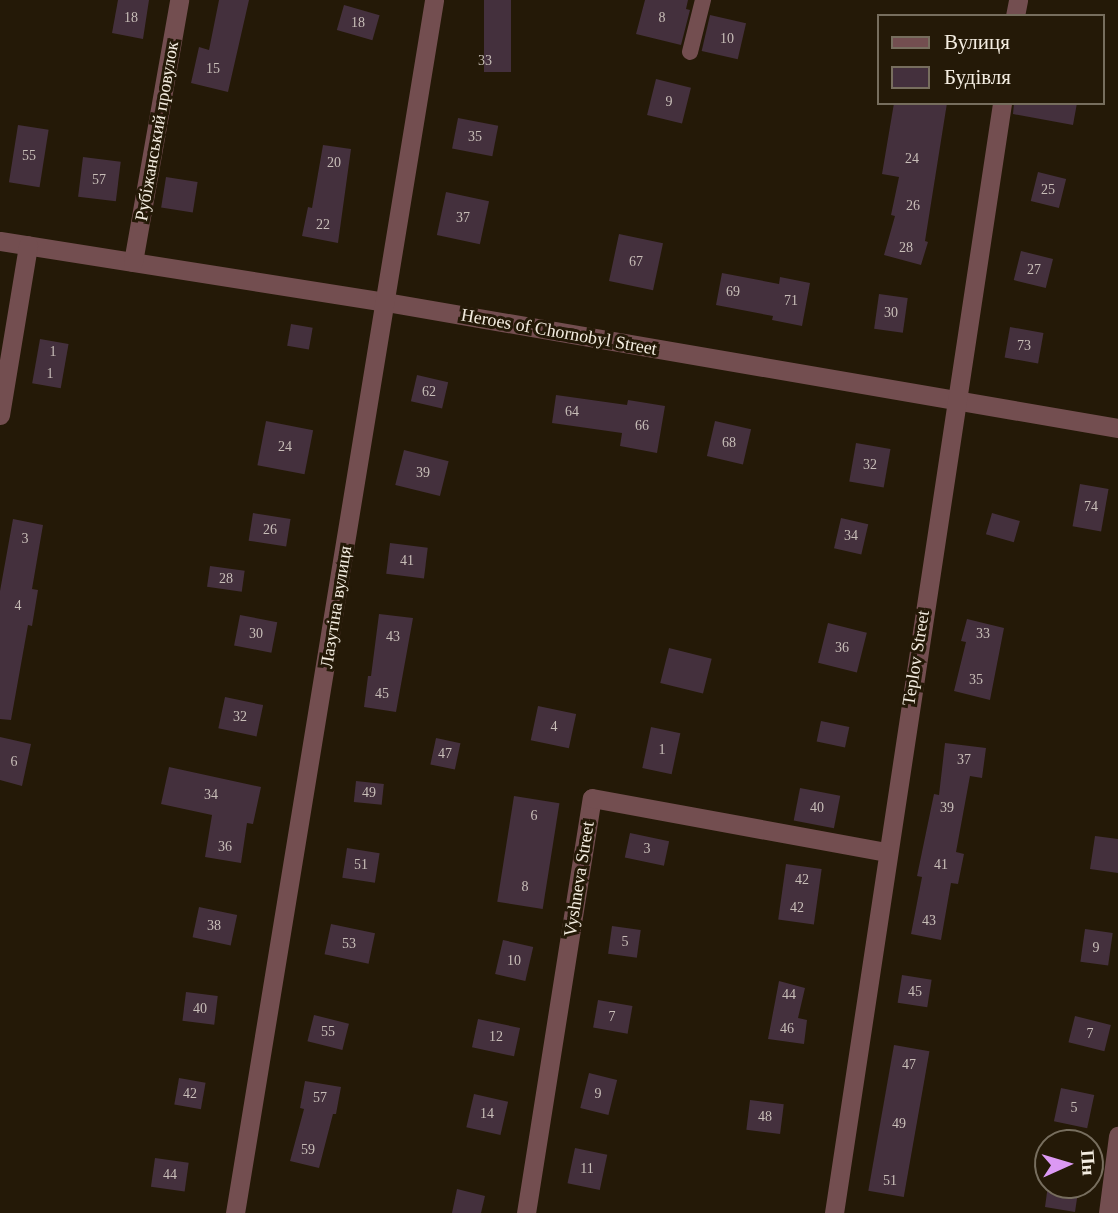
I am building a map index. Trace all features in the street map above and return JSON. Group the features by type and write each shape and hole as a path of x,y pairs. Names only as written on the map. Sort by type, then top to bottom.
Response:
{"street":[{"name":"Рубіжанський провулок","path":"133,262 180,0"},
{"name":"Лазутіна вулиця","path":"235,1213 434,0"},
{"name":"Teplov Street","path":"834,1213 886,852 1002,105"},
{"name":"Heroes of Chornobyl Street","path":"0,241 386,302 1118,428"},
{"path":"0,415 28,245"},
{"name":"Vyshneva Street","path":"526,1213 593,798 886,852"},
{"path":"1108,1213 1118,1136"}],"lane":[{"path":"691,52 703,0"}],"building":[{"path":"118,0 149,0 143,39 112,33"},
{"path":"219,0 249,0 228,92 191,83 199,47 209,50"},
{"path":"484,0 511,0 511,72 484,72"},
{"path":"645,0 688,0 686,9 690,10 681,45 636,34"},
{"path":"344,5 380,15 372,40 337,30"},
{"path":"710,15 746,23 738,59 702,51"},
{"path":"656,79 691,88 682,124 647,115"},
{"path":"894,105 947,105 925,241 928,242 921,265 884,255 895,216 891,215 899,177 882,174"},
{"path":"1014,105 1077,105 1073,125 1013,114"},
{"path":"458,118 498,126 492,156 452,148"},
{"path":"18,125 49,130 40,187 9,182"},
{"path":"323,145 351,149 338,243 302,236 308,207 312,208"},
{"path":"83,157 121,162 116,201 78,197"},
{"path":"1038,172 1066,179 1059,208 1031,201"},
{"path":"166,177 198,182 193,213 161,208"},
{"path":"446,192 489,201 480,244 437,235"},
{"path":"619,234 663,243 653,290 609,281"},
{"path":"1021,251 1053,259 1046,288 1014,280"},
{"path":"722,273 779,284 780,277 810,283 802,326 772,320 773,316 716,305"},
{"path":"879,294 908,298 903,333 874,329"},
{"path":"291,324 313,328 309,349 287,346"},
{"path":"1010,327 1043,333 1038,363 1005,358"},
{"path":"40,339 69,344 61,388 32,383"},
{"path":"417,375 448,382 442,409 411,401"},
{"path":"556,395 627,405 628,400 665,406 657,453 620,446 622,433 552,423"},
{"path":"266,421 313,430 305,474 257,465"},
{"path":"715,421 751,429 743,464 707,456"},
{"path":"856,443 890,449 884,487 849,481"},
{"path":"404,450 449,461 440,496 395,485"},
{"path":"1080,484 1109,489 1101,531 1073,526"},
{"path":"253,513 291,519 286,547 249,541"},
{"path":"992,513 1020,521 1014,542 986,534"},
{"path":"841,518 868,524 861,555 834,548"},
{"path":"13,519 43,525 32,589 38,590 32,626 28,625 11,720 0,719 0,591"},
{"path":"390,543 428,548 424,578 386,574"},
{"path":"210,566 245,571 242,592 207,587"},
{"path":"379,614 413,618 396,712 364,707"},
{"path":"240,615 277,622 271,653 234,645"},
{"path":"967,619 1004,628 990,700 954,691 966,642 961,641"},
{"path":"828,623 867,633 857,672 818,663"},
{"path":"669,648 712,659 703,694 660,683"},
{"path":"225,697 263,705 256,736 218,728"},
{"path":"538,706 576,714 569,748 531,740"},
{"path":"821,721 849,727 845,748 817,742"},
{"path":"651,727 680,733 672,774 642,768"},
{"path":"0,737 31,744 22,786 0,780"},
{"path":"436,738 460,743 455,770 430,764"},
{"path":"945,743 986,748 982,778 970,776 956,852 964,854 958,884 951,883 941,940 911,934 922,877 917,876 934,794 939,795"},
{"path":"169,767 261,787 253,824 247,823 241,863 205,857 212,815 161,804"},
{"path":"356,781 384,784 382,805 354,802"},
{"path":"800,788 840,796 834,828 794,820"},
{"path":"514,796 559,803 543,909 497,902"},
{"path":"630,833 669,841 664,866 625,857"},
{"path":"1095,836 1118,839 1118,873 1090,869"},
{"path":"347,848 380,853 375,883 342,878"},
{"path":"786,864 822,869 814,924 778,919"},
{"path":"199,907 237,915 231,945 193,937"},
{"path":"331,924 375,933 369,964 325,954"},
{"path":"612,926 641,930 637,958 608,954"},
{"path":"1085,929 1113,933 1108,966 1080,962"},
{"path":"503,940 533,947 525,981 495,974"},
{"path":"902,975 932,980 927,1007 898,1003"},
{"path":"779,981 805,988 798,1018 807,1020 804,1044 768,1039"},
{"path":"186,992 218,996 214,1025 182,1021"},
{"path":"598,1000 632,1006 628,1034 593,1028"},
{"path":"314,1015 349,1024 342,1050 307,1041"},
{"path":"1075,1016 1111,1025 1104,1051 1068,1042"},
{"path":"478,1019 520,1028 514,1056 472,1047"},
{"path":"894,1045 929,1051 904,1197 868,1191"},
{"path":"589,1073 617,1080 608,1115 580,1108"},
{"path":"179,1078 206,1083 201,1109 174,1105"},
{"path":"305,1081 341,1087 336,1114 333,1114 319,1168 290,1161 304,1109 300,1108"},
{"path":"1061,1088 1094,1095 1087,1128 1054,1121"},
{"path":"474,1094 508,1102 500,1135 466,1127"},
{"path":"750,1100 784,1104 780,1134 746,1130"},
{"path":"575,1148 607,1155 600,1190 568,1183"},
{"path":"155,1158 189,1163 185,1191 151,1187"},
{"path":"457,1189 485,1196 481,1213 452,1213"},
{"path":"1046,1199 1077,1199 1075,1212 1045,1207"}]}
